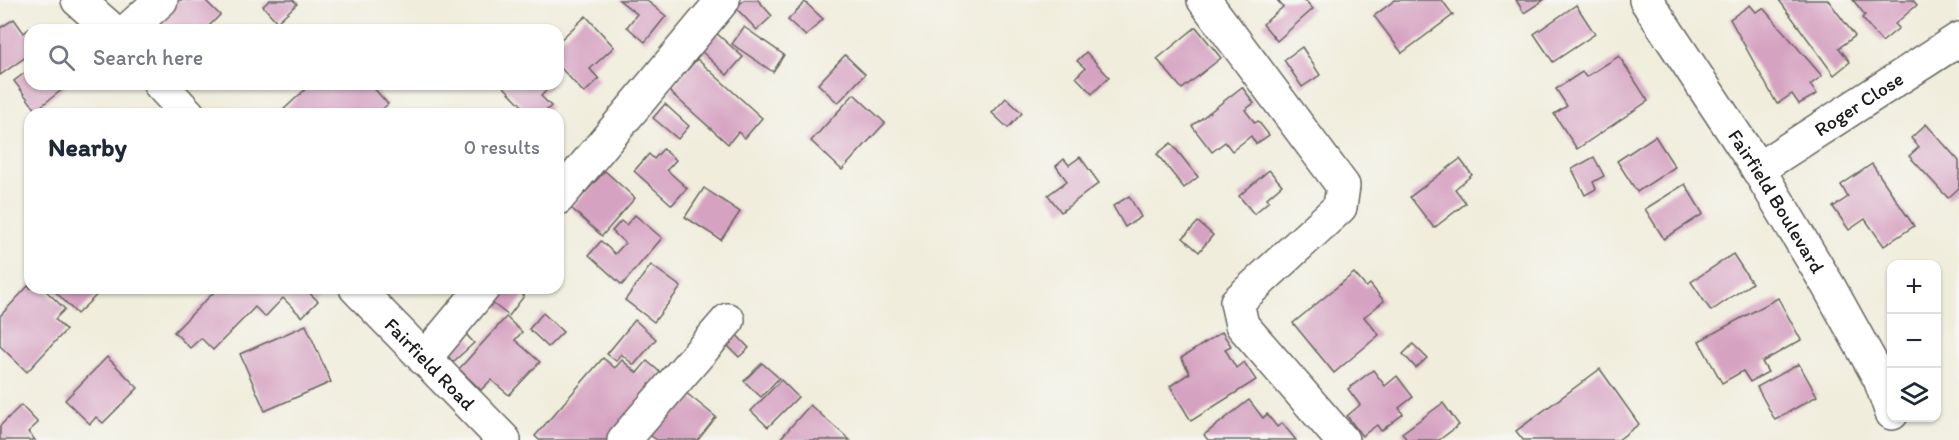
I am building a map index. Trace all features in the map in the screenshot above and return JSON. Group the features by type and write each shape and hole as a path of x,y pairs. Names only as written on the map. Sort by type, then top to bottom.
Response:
{"street":[{"path":"78,0 105,24"},
{"path":"135,24 161,0"},
{"path":"564,191 723,0"},
{"path":"1204,0 1343,186 1340,207 1237,302 1242,325 1342,440"},
{"name":"Fairfield Boulevard","path":"1646,0 1758,169 1829,287 1880,379 1887,399"},
{"name":"Roger Close","path":"1758,169 1959,39"},
{"path":"166,90 182,108"},
{"name":"Fairfield Road","path":"362,294 504,440"},
{"path":"424,359 478,294"},
{"path":"624,440 728,320"},
{"path":"1895,422 1901,440"}],"building":[{"path":"175,0 205,0 220,15 211,24 151,24"},
{"path":"270,0 293,0 297,4 277,22 263,6"},
{"path":"619,0 646,0 666,16 645,42 627,27 637,14"},
{"path":"744,0 758,0 772,16 757,30 736,8"},
{"path":"1277,0 1305,0 1313,9 1277,41 1263,24 1283,7"},
{"path":"1395,0 1442,0 1453,15 1402,53 1374,16"},
{"path":"1516,0 1544,0 1524,13"},
{"path":"1779,0 1828,0 1855,36 1839,48 1850,62 1834,75"},
{"path":"1853,0 1913,0 1917,5 1895,24 1899,28 1882,42 1862,18 1865,15"},
{"path":"805,2 823,19 806,36 788,20"},
{"path":"1576,5 1595,34 1553,62 1534,34"},
{"path":"1750,5 1756,12 1763,8 1822,76 1810,85 1817,94 1799,104 1792,94 1777,104 1730,19"},
{"path":"586,16 614,47 590,69 599,79 584,93 564,71 564,36"},
{"path":"14,19 24,33 24,58 0,75 0,28"},
{"path":"744,27 784,55 773,72 732,44"},
{"path":"1196,27 1221,58 1182,89 1157,59"},
{"path":"714,31 743,57 727,75 698,48"},
{"path":"1302,47 1320,75 1302,87 1284,60"},
{"path":"1086,52 1109,77 1092,94 1076,77 1085,68 1077,61"},
{"path":"845,55 865,74 838,103 818,84"},
{"path":"1619,56 1648,101 1577,149 1554,114 1567,106 1556,89 1582,72 1586,77"},
{"path":"697,59 762,118 745,138 738,132 728,144 669,91"},
{"path":"24,74 24,90 62,90 39,108 34,108 14,81"},
{"path":"1242,87 1254,103 1245,110 1269,135 1256,144 1251,136 1232,151 1225,142 1212,152 1192,126"},
{"path":"305,90 375,90 388,104 384,108 285,108"},
{"path":"507,90 547,90 541,96 551,106 549,108 524,108"},
{"path":"854,94 885,123 842,170 811,141"},
{"path":"1006,98 1022,113 1008,128 992,113"},
{"path":"665,104 689,126 678,139 653,118"},
{"path":"1926,124 1959,161 1959,188 1948,198 1909,156 1919,147 1911,138"},
{"path":"1655,136 1675,167 1637,192 1617,161"},
{"path":"1171,143 1198,177 1184,188 1157,154"},
{"path":"663,149 676,160 667,170 687,188 672,205 634,171 649,154 654,159"},
{"path":"1080,157 1099,183 1061,212 1048,195 1067,181 1056,166 1064,159 1069,165"},
{"path":"1594,157 1604,176 1593,182 1596,189 1585,195 1572,169"},
{"path":"1460,159 1472,175 1455,189 1466,203 1434,228 1410,197"},
{"path":"1872,164 1914,226 1884,246 1865,219 1849,230 1833,207 1848,197 1841,185"},
{"path":"1269,170 1282,185 1254,214 1239,196"},
{"path":"605,171 635,198 602,236 571,208"},
{"path":"1685,184 1703,214 1664,239 1645,209"},
{"path":"704,188 740,212 721,240 685,217"},
{"path":"1129,196 1141,217 1125,227 1113,206"},
{"path":"635,215 662,238 622,285 589,255 601,241 615,254 625,243 612,231 621,221 626,225"},
{"path":"1198,222 1213,235 1199,252 1183,238"},
{"path":"1733,254 1752,283 1711,311 1691,282"},
{"path":"651,265 681,287 654,322 625,300"},
{"path":"1354,273 1366,287 1370,284 1384,301 1364,317 1379,335 1334,373 1293,323"},
{"path":"24,290 24,294 49,294 65,309 55,319 66,330 27,372 0,346 0,316"},
{"path":"58,294 98,294 77,314"},
{"path":"212,294 310,294 318,301 302,317 283,298 265,317 255,307 213,350 201,338 190,348 174,332"},
{"path":"491,294 522,294 524,296 509,316 487,299"},
{"path":"1778,298 1801,340 1762,362 1768,372 1750,382 1743,371 1722,383 1699,341"},
{"path":"543,313 563,332 548,347 529,329"},
{"path":"506,317 522,332 515,340 540,362 509,395 491,380 481,390 459,369"},
{"path":"635,320 656,339 634,365 621,354 616,361 607,354"},
{"path":"306,325 331,382 265,411 240,354"},
{"path":"732,330 749,348 739,357 722,340"},
{"path":"464,332 474,343 453,362 443,351"},
{"path":"1222,332 1231,346 1225,349 1236,368 1244,362 1256,380 1191,421 1170,386 1190,373 1181,358"},
{"path":"1413,344 1427,358 1416,368 1403,354"},
{"path":"107,357 138,388 103,423 96,417 90,424 65,400"},
{"path":"603,358 615,368 622,360 637,373 647,361 662,374 619,440 539,440 535,436"},
{"path":"762,363 779,378 761,397 744,381"},
{"path":"1799,364 1817,396 1775,420 1757,387"},
{"path":"1600,369 1639,424 1618,440 1523,440 1516,431"},
{"path":"1373,370 1385,386 1397,376 1413,397 1399,408 1403,414 1381,431 1377,425 1362,436 1347,416 1360,405 1348,389"},
{"path":"781,380 798,397 768,427 751,411"},
{"path":"685,392 716,417 698,440 657,440 650,435"},
{"path":"1249,400 1263,418 1267,414 1277,427 1282,423 1296,440 1208,440 1204,435"},
{"path":"1443,403 1459,425 1439,440 1407,440 1402,433"},
{"path":"21,405 38,423 28,432 35,440 0,440 0,426"},
{"path":"810,405 850,440 779,440"}]}
